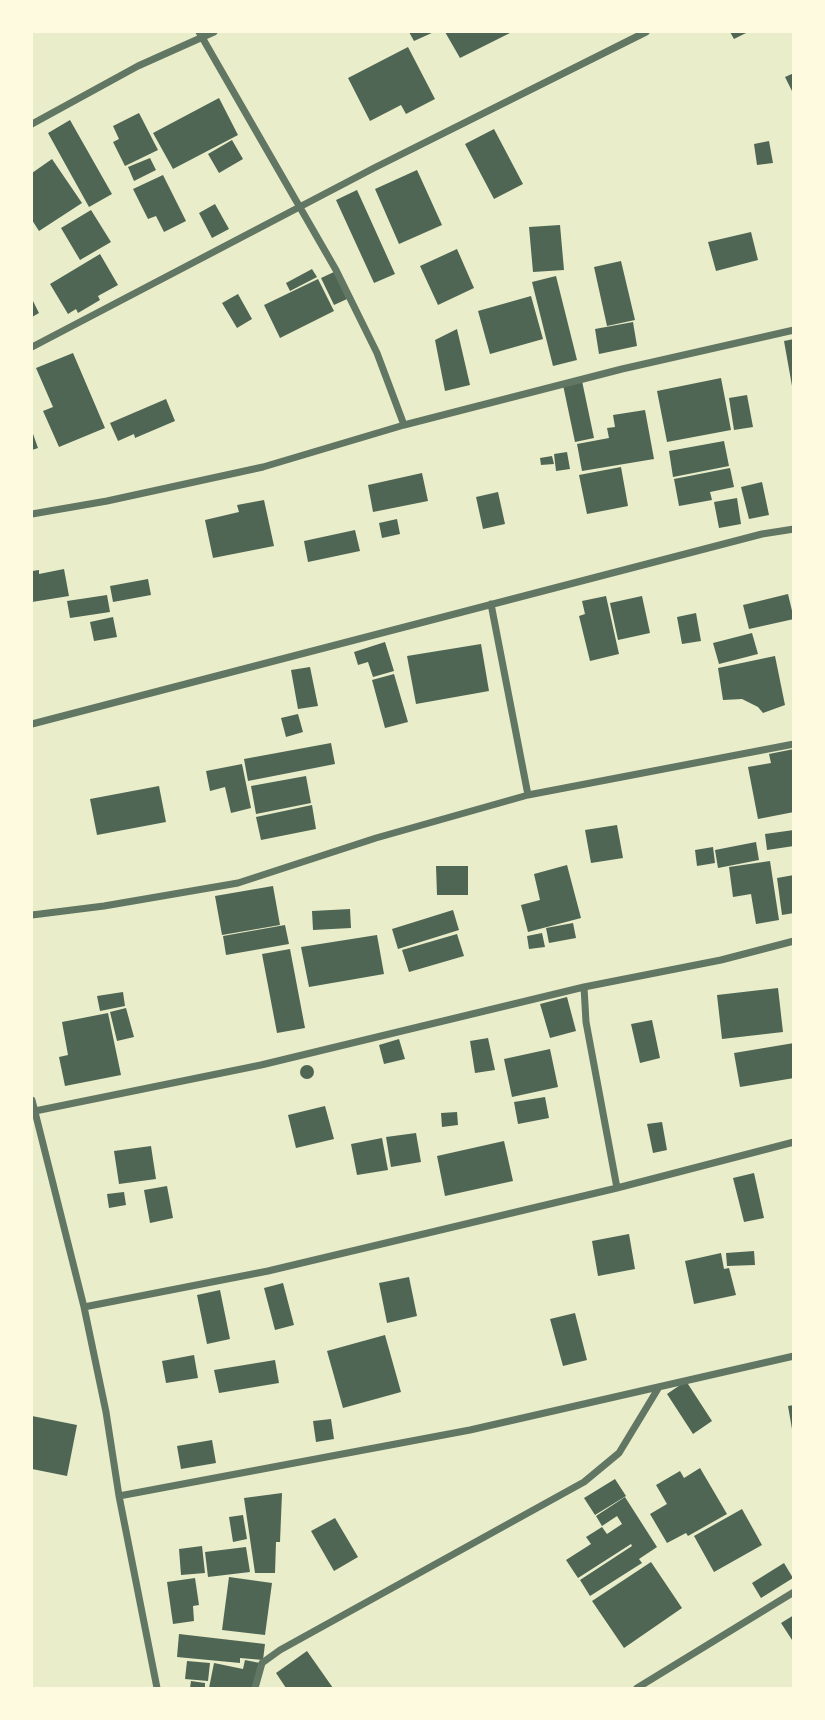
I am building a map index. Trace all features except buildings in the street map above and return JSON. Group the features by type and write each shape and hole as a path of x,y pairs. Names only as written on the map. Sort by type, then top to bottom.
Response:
{"street":[{"path":"32,124 201,34 214,32"},
{"path":"32,347 299,207 646,32"},
{"path":"201,34 336,270 377,353 404,425"},
{"path":"32,514 107,501 263,467 404,425 622,369 793,330"},
{"path":"32,724 762,534 793,529"},
{"path":"491,604 528,795"},
{"path":"32,915 104,906 238,883 376,838 528,795 793,744"},
{"path":"35,1111 261,1065 584,987 720,960 793,941"},
{"path":"584,987 586,1022 617,1188"},
{"path":"32,1100 84,1307 157,1689"},
{"path":"84,1307 268,1271 617,1188 793,1142"},
{"path":"119,1496 470,1430 793,1356"},
{"path":"255,1689 262,1664 280,1650 584,1482 619,1453 659,1387"},
{"path":"637,1689 793,1592"}]}
